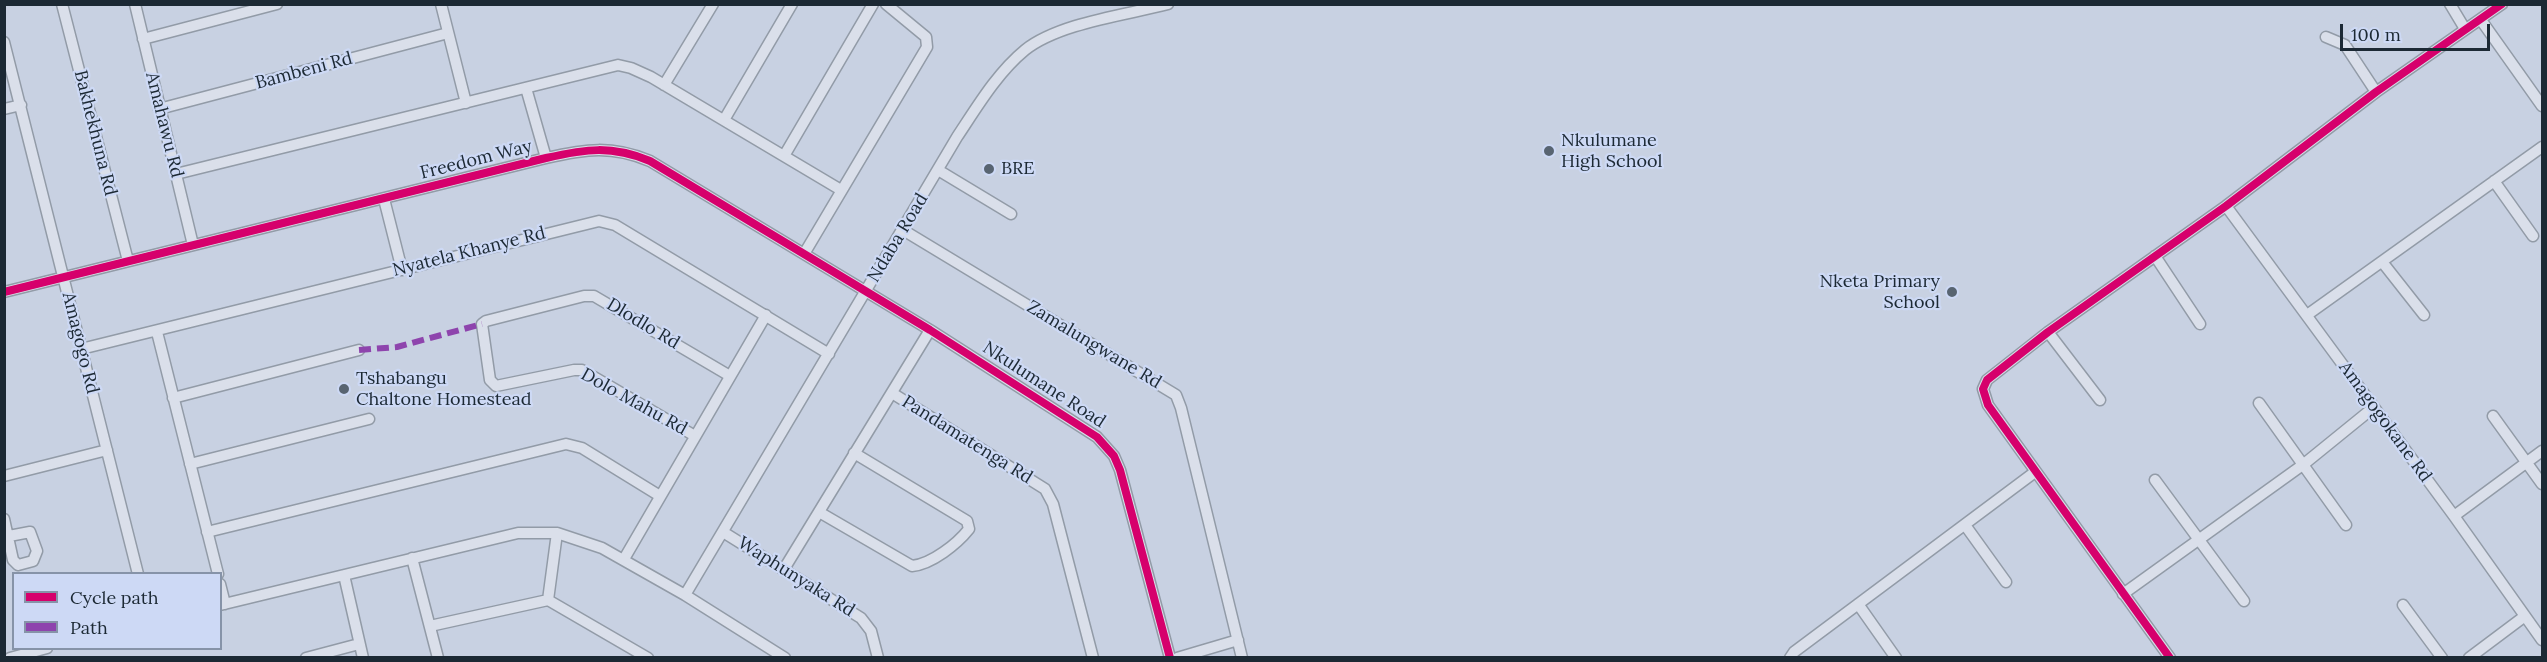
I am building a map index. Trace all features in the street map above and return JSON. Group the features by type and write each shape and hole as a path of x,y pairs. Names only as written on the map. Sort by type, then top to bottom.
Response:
{"street":[{"name":"Bakhekhuna Rd","path":"62,4 128,261"},
{"name":"Amahawu Rd","path":"135,4 193,245"},
{"path":"143,39 277,4"},
{"path":"441,4 466,102"},
{"path":"664,85 712,4"},
{"path":"724,120 792,4"},
{"path":"784,156 873,4"},
{"path":"804,254 927,47 928,42 922,33 886,4"},
{"name":"Ndaba Road","path":"685,595 938,170 993,85 1024,51 1039,41 1061,31 1168,4"},
{"path":"2450,4 2465,29"},
{"path":"2170,657 1988,405 1983,389 1991,374 2226,206 2376,92 2502,4"},
{"path":"2481,20 2542,106"},
{"name":"Bambeni Rd","path":"159,109 448,33"},
{"path":"2326,37 2345,45 2376,92"},
{"name":"Amagogo Rd","path":"4,42 138,572"},
{"path":"176,174 618,65 631,68 664,85 841,190"},
{"path":"526,88 546,158"},
{"path":"4,109 21,105"},
{"path":"2307,315 2383,263 2542,147"},
{"name":"Freedom Way","path":"4,292 546,158 597,149 637,156 650,161 866,292"},
{"path":"938,170 1011,214"},
{"path":"2494,182 2533,237"},
{"path":"384,199 402,270"},
{"name":"Amagogokane Rd","path":"2226,206 2454,516 2542,640"},
{"name":"Nyatela Khanye Rd","path":"81,349 599,221 615,225 829,354"},
{"name":"Zamalungwane Rd","path":"903,230 1176,395 1242,657"},
{"path":"2155,256 2200,324"},
{"path":"2383,263 2424,315"},
{"name":"Nkulumane Road","path":"866,292 1084,427 1107,446 1120,470 1170,657"},
{"name":"Dlodlo Rd","path":"482,324 486,321 584,296 594,296 730,376"},
{"path":"624,559 766,315"},
{"name":"Dolo Mahu Rd","path":"482,324 490,380 496,386 582,370 695,436"},
{"path":"784,569 930,330"},
{"path":"157,332 218,572"},
{"path":"2048,332 2100,400"},
{"path":"173,398 359,351"},
{"name":"Pandamatenga Rd","path":"892,393 1037,483 1050,496 1093,657"},
{"path":"2259,403 2346,525"},
{"path":"2123,594 2304,464 2373,408"},
{"path":"2493,416 2542,484"},
{"path":"190,464 369,419"},
{"path":"207,532 566,444 582,448 660,495"},
{"path":"4,476 107,450"},
{"path":"2454,516 2542,451"},
{"path":"819,512 912,566 922,564 941,553 969,529 967,521 854,453"},
{"path":"1790,657 2035,472"},
{"path":"2155,480 2244,601"},
{"path":"4,519 9,536"},
{"path":"1965,525 2006,582"},
{"name":"Waphunyaka Rd","path":"723,532 866,622 872,631 878,657"},
{"path":"223,604 518,533 557,533 585,540 624,559 785,657"},
{"path":"548,600 557,533"},
{"path":"412,558 438,657"},
{"path":"344,575 363,657"},
{"path":"430,626 548,600 648,657"},
{"path":"1858,604 1896,657"},
{"path":"2403,605 2442,657"},
{"path":"2469,657 2525,616"},
{"path":"1177,657 1238,640"},
{"path":"306,657 359,644"},
{"path":"10,657 39,650"}],"marked path":[{"path":"359,350 397,347 482,324"}],"cycle path":[{"path":"2170,658 1988,405 1983,389 1987,380 2048,332 2226,206 2376,92 2502,4"},
{"path":"4,292 560,155 598,150 636,156 650,161 930,330 1097,437 1114,456 1120,470 1170,658"}],"place":[{"name":"Nkulumane High School","path":"1549,151"},
{"name":"BRE","path":"989,169"},
{"name":"Nketa Primary School","path":"1952,292"},
{"name":"Tshabangu Chaltone Homestead","path":"344,389"}]}
